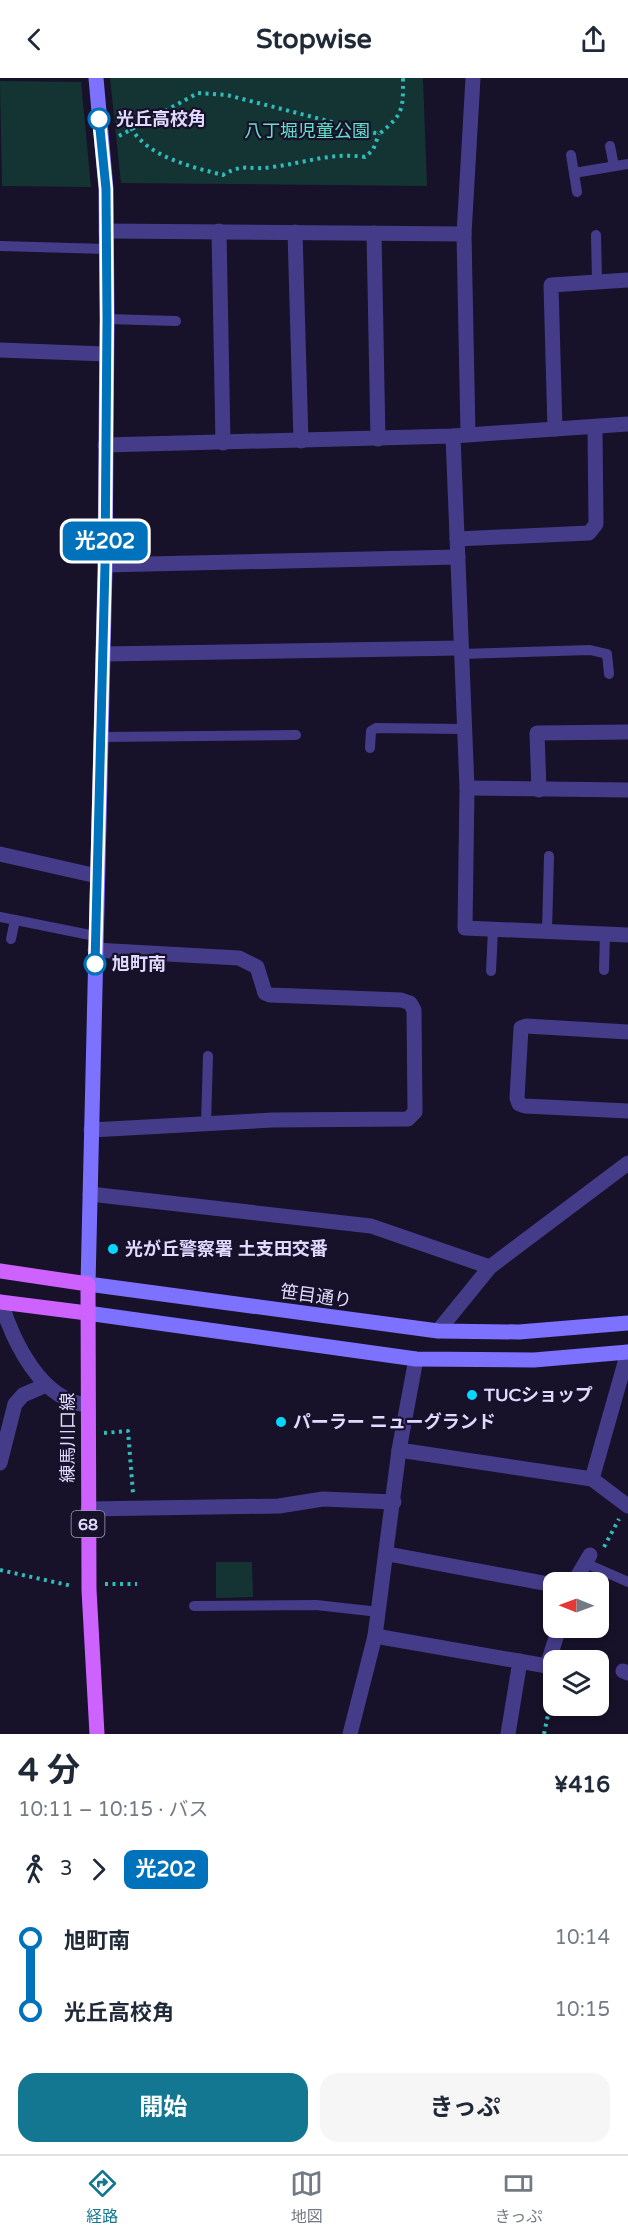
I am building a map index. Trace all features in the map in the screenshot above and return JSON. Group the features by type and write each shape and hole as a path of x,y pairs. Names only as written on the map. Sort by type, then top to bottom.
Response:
{"main road":[{"name":"笹目通り","path":"0,1271 88,1284"},
{"name":"練馬川口線","path":"88,1284 88,1509 95,1587 97,1734"},
{"path":"1,1302 87,1313"}],"street":[{"path":"88,1284 105,565 107,319 106,189 96,78"},
{"path":"473,78 464,234 457,539 467,788 464,924 468,930 628,935"},
{"path":"106,231 464,234"},
{"path":"219,231 223,443"},
{"path":"295,232 301,441"},
{"path":"374,233 378,439"},
{"path":"555,429 551,285 628,280"},
{"path":"0,350 106,354"},
{"path":"105,445 378,439 595,428 628,424"},
{"path":"457,539 589,532 596,524 595,428"},
{"path":"105,565 458,557"},
{"path":"103,654 461,651"},
{"path":"539,790 537,733 628,732"},
{"path":"467,788 628,790"},
{"path":"0,854 97,876"},
{"path":"91,1130 413,1117 414,1010 410,1003 270,995 265,993 257,967 238,958 95,943"},
{"path":"628,1032 526,1026 521,1028 517,1098 519,1104 525,1106 628,1111"},
{"path":"438,1330 490,1267 628,1163"},
{"path":"90,1194 371,1226 490,1267"},
{"name":"笹目通り","path":"88,1284 438,1330 519,1332 628,1323"},
{"path":"1,1302 11,1335 46,1384 75,1404 87,1405"},
{"path":"87,1313 416,1359 534,1360 628,1352 592,1479"},
{"path":"350,1734 375,1636 388,1554 399,1450 416,1359"},
{"path":"0,1463 15,1404 23,1395 46,1384"},
{"path":"399,1450 592,1479 627,1505"},
{"path":"88,1509 279,1506 323,1499 394,1502"},
{"path":"388,1554 543,1583"},
{"path":"582,1572 589,1562"},
{"path":"375,1636 547,1666 556,1638"},
{"path":"508,1734 520,1661"}],"lane":[{"path":"610,146 614,166"},
{"path":"571,155 577,192"},
{"path":"574,173 628,164"},
{"path":"596,235 597,281"},
{"path":"0,246 106,249"},
{"path":"107,319 176,321"},
{"path":"461,651 590,650 607,654 609,674"},
{"path":"370,748 371,731 376,728 464,729"},
{"path":"101,737 296,735"},
{"path":"547,932 549,856"},
{"path":"0,917 95,943"},
{"path":"11,939 15,920"},
{"path":"491,971 492,930"},
{"path":"604,970 605,934"},
{"path":"206,1124 208,1056"},
{"path":"589,1562 628,1582"},
{"path":"194,1606 316,1605 379,1612"}],"path":[{"path":"131,128 137,138 184,164 223,175 238,166 270,168 345,154 365,157 373,150 380,134 399,118 404,98 404,78"},
{"path":"119,136 198,93 227,95 380,134"},
{"path":"101,1434 128,1431 134,1508"},
{"path":"589,1562 627,1505"},
{"path":"0,1570 95,1587 137,1584"},
{"path":"544,1734 548,1716"}],"green space":[{"name":"八丁堀児童公園","path":"110,78 423,78 427,186 121,183"},
{"path":"0,81 81,82 91,187 2,186"},
{"path":"216,1562 252,1562 253,1597 216,1598"}],"bus line":[{"name":"光202","path":"95,964 105,565 107,319 106,189 99,119"}],"place":[{"name":"光丘高校角","path":"99,119"},
{"name":"旭町南","path":"95,964"},
{"name":"光が丘警察署 土支田交番","path":"113,1249"},
{"name":"TUCショップ","path":"472,1395"},
{"name":"パーラー ニューグランド","path":"281,1422"}]}
